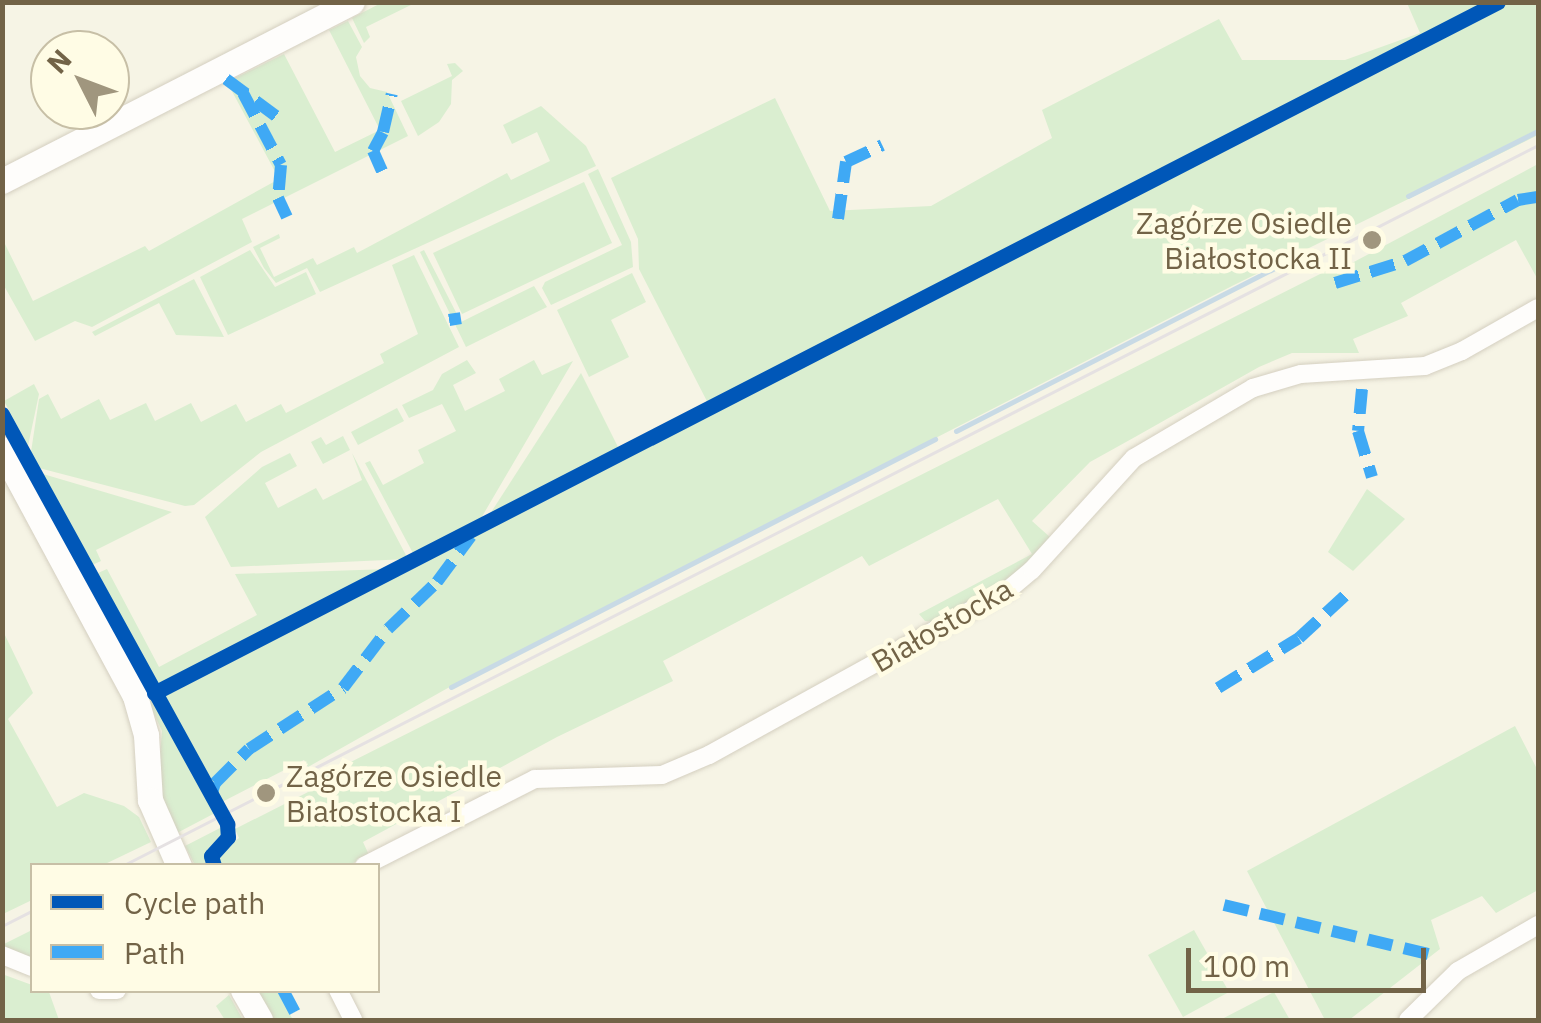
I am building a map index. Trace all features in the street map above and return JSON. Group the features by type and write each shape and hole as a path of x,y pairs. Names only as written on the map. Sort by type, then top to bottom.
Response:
{"street":[{"path":"2,181 352,2"},
{"name":"Białostocka","path":"370,863 535,779 662,775 709,755 1008,590 1032,570 1134,458 1253,388 1301,374 1425,366 1462,352 1538,308"},
{"path":"2,449 135,696 146,734 150,800 178,863"},
{"path":"1408,1020 1458,971 1538,925"},
{"path":"2,956 30,966"},
{"path":"245,993 260,1020"},
{"path":"340,993 353,1020"}],"green space":[{"path":"383,2 415,3 366,27 370,37 364,43 352,18"},
{"path":"1407,3 1538,3 1538,135 1232,286 446,689 308,767 304,760 212,807 215,813 177,833 157,793 162,731 147,698 712,411 639,269 638,239 611,178 775,98 830,211 931,206 1052,138 1042,110 1219,19 1242,60 1345,60 1420,33"},
{"path":"348,21 362,47 356,57 360,76 370,88 387,92 408,136 242,219 252,242 92,327 75,321 35,341 3,284 3,240 33,301 145,246 149,251 279,179 227,82 284,54 335,152 380,130 329,30"},
{"path":"455,63 463,71 452,80 451,104 439,122 418,136 401,101 452,76 447,64"},
{"path":"541,106 586,146 596,166 320,292 307,268 276,283 264,268 253,247 279,234 280,238 260,248 274,277 313,258 317,265 354,247 357,253 507,173 511,180 550,161 537,132 512,144 503,125"},
{"path":"1538,164 1538,280 1516,240 1401,303 1408,316 1353,339 1359,353 1292,353 1259,367 1090,462 1032,521 1051,538 1009,583 937,622 925,621 919,614 1032,554 998,499 869,566 862,556 663,661 673,681 557,737 363,842 369,855 353,863 219,863 218,854 239,838 235,829 318,787 315,780 1332,268 1335,272"},
{"path":"598,169 631,242 633,267 551,305 542,288 545,282 622,245 588,174"},
{"path":"584,182 612,243 462,314 433,253"},
{"path":"250,250 275,287 306,272 316,294 228,335 200,277"},
{"path":"424,250 461,322 534,286 547,307 466,347 420,252"},
{"path":"414,255 459,347 261,452 194,505 185,506 39,468 31,452 39,399 48,394 61,419 99,399 110,420 146,403 155,421 191,403 201,422 236,404 246,422 281,404 286,413 384,363 380,354 418,334 392,265"},
{"path":"632,273 646,302 611,320 629,357 589,377 557,310"},
{"path":"194,279 224,337 176,335 159,303 95,336 92,332"},
{"path":"467,360 476,373 453,385 465,411 505,391 499,379 534,360 542,375 573,361 480,520 414,555 365,463 370,461 383,485 424,463 418,450 456,431 442,404 409,418 402,405 433,390 442,374"},
{"path":"581,373 619,449 488,517"},
{"path":"34,384 39,394 28,446 4,401"},
{"path":"397,408 404,421 358,445 351,432"},
{"path":"343,436 350,450 323,464 311,442 321,437 326,445"},
{"path":"290,453 297,466 265,483 278,508 316,488 323,500 362,480 352,453 408,559 231,567 205,517 262,467"},
{"path":"43,474 172,512 96,550 101,561 92,565"},
{"path":"1367,489 1405,519 1353,571 1328,552"},
{"path":"107,569 159,667 257,615 235,574 390,569 158,687 98,573"},
{"path":"2,629 33,693 8,719 57,807 84,793 124,806 139,817 151,842 107,863 30,863 30,901 3,914"},
{"path":"1515,726 1538,771 1538,890 1496,913 1482,896 1431,920 1440,949 1349,1020 1325,1020 1247,871"},
{"path":"222,827 221,835 206,851 208,863 194,863 185,846"},
{"path":"1194,930 1229,992 1183,1017 1148,955"},
{"path":"30,931 30,958 2,945"},
{"path":"2,974 30,984 30,993 49,993 59,1020 3,1020"},
{"path":"1274,992 1290,1020 1220,1020"},
{"path":"258,993 278,993 293,1020 275,1020"},
{"path":"229,995 243,1020 225,1020 216,1006"}],"waterway":[{"path":"1408,196 1538,131"},
{"path":"956,431 1307,251"},
{"path":"451,687 935,439"}],"tram line":[{"path":"128,863 1538,145"},
{"path":"2,926 30,912"}],"marked path":[{"path":"226,79 284,122"},
{"path":"243,93 281,165 278,198 287,217"},
{"path":"382,171 373,151 383,132 392,94"},
{"path":"838,219 846,162 882,145"},
{"path":"1335,283 1405,261 1518,200 1538,197"},
{"path":"449,320 461,318"},
{"path":"1362,389 1358,431 1372,477"},
{"path":"211,796 215,783 249,749 343,688 388,629 437,582 471,536"},
{"path":"1218,688 1299,638 1351,590"},
{"path":"1224,905 1436,956"},
{"path":"285,993 299,1020"}],"cycle path":[{"path":"154,693 1498,2"},
{"path":"2,414 227,824 228,837 211,856 213,863"}],"place":[{"name":"Zagórze Osiedle Białostocka II","path":"1372,240"},
{"name":"Zagórze Osiedle Białostocka I","path":"266,793"}]}
